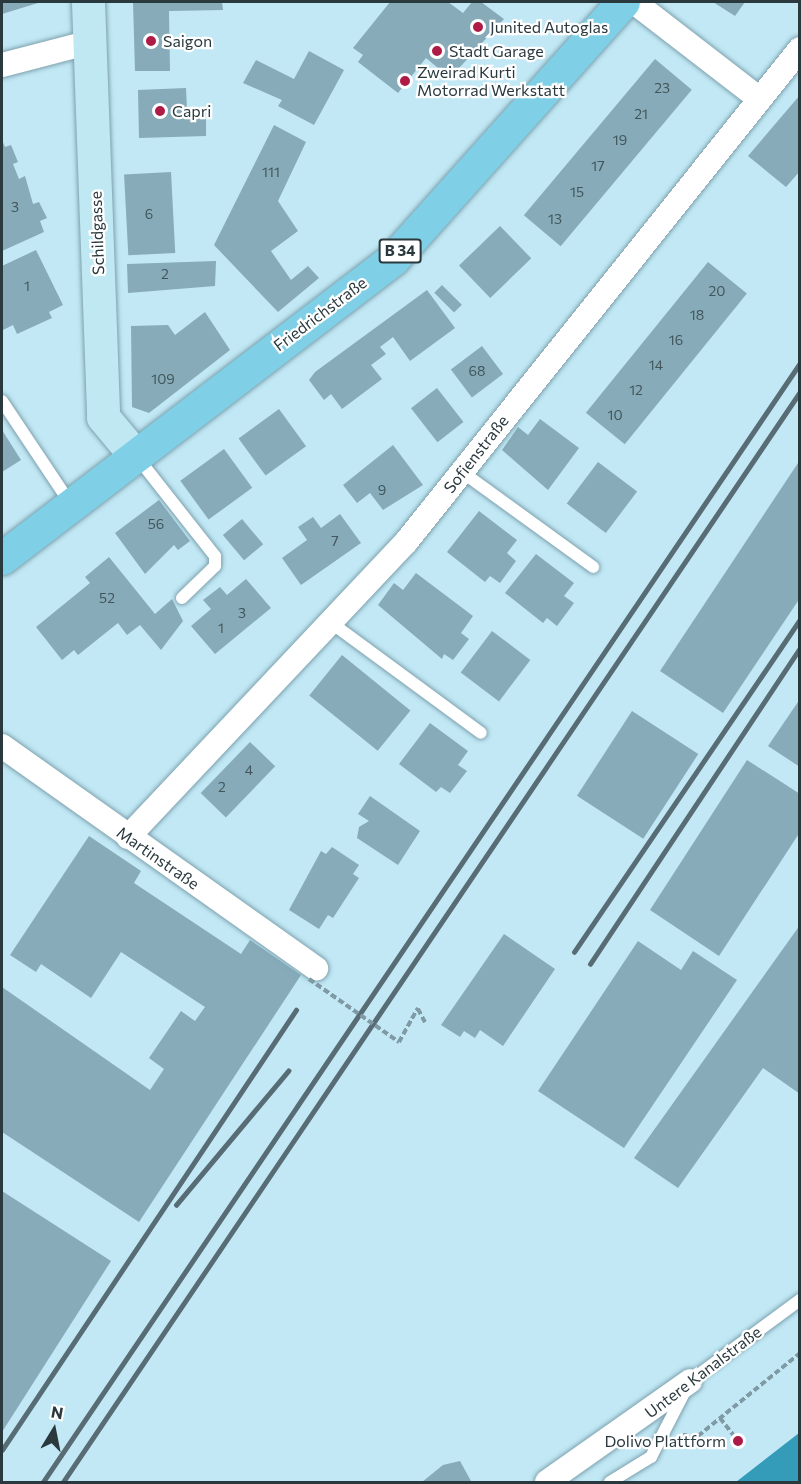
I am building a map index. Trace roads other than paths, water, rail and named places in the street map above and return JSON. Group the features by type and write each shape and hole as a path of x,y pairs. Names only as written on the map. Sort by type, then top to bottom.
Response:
{"main road":[{"name":"Friedrichstraße","path":"2,558 134,454 393,259 623,2"}],"street":[{"name":"Schildgasse","path":"88,2 103,417 134,454"},
{"path":"634,2 758,98"},
{"path":"2,64 90,42"},
{"name":"Sofienstraße","path":"128,837 330,622 462,472 758,98 800,50"},
{"name":"Martinstraße","path":"2,746 312,974"},
{"name":"Untere Kanalstraße","path":"547,1482 690,1381"}],"lane":[{"path":"2,401 70,503"},
{"path":"134,454 215,556 214,566 182,598"},
{"path":"462,472 593,567"},
{"path":"330,622 481,733"},
{"name":"Untere Kanalstraße","path":"690,1381 800,1300"},
{"path":"610,1482 651,1457 667,1434 690,1381"}],"water":[{"path":"799,1433 799,1482 736,1482"}],"railway":[{"path":"43,1482 800,363"},
{"path":"63,1482 800,392"},
{"path":"574,952 800,619"},
{"path":"590,964 800,648"},
{"path":"2,1450 296,1010"},
{"path":"176,1205 288,1071"}],"place":[{"name":"Junited Autoglas","path":"478,27"},
{"name":"Saigon","path":"151,41"},
{"name":"Stadt Garage","path":"437,51"},
{"name":"Zweirad Kurti Motorrad Werkstatt","path":"405,81"},
{"name":"Capri","path":"160,111"},
{"name":"Dolivo Plattform","path":"738,1441"}]}
